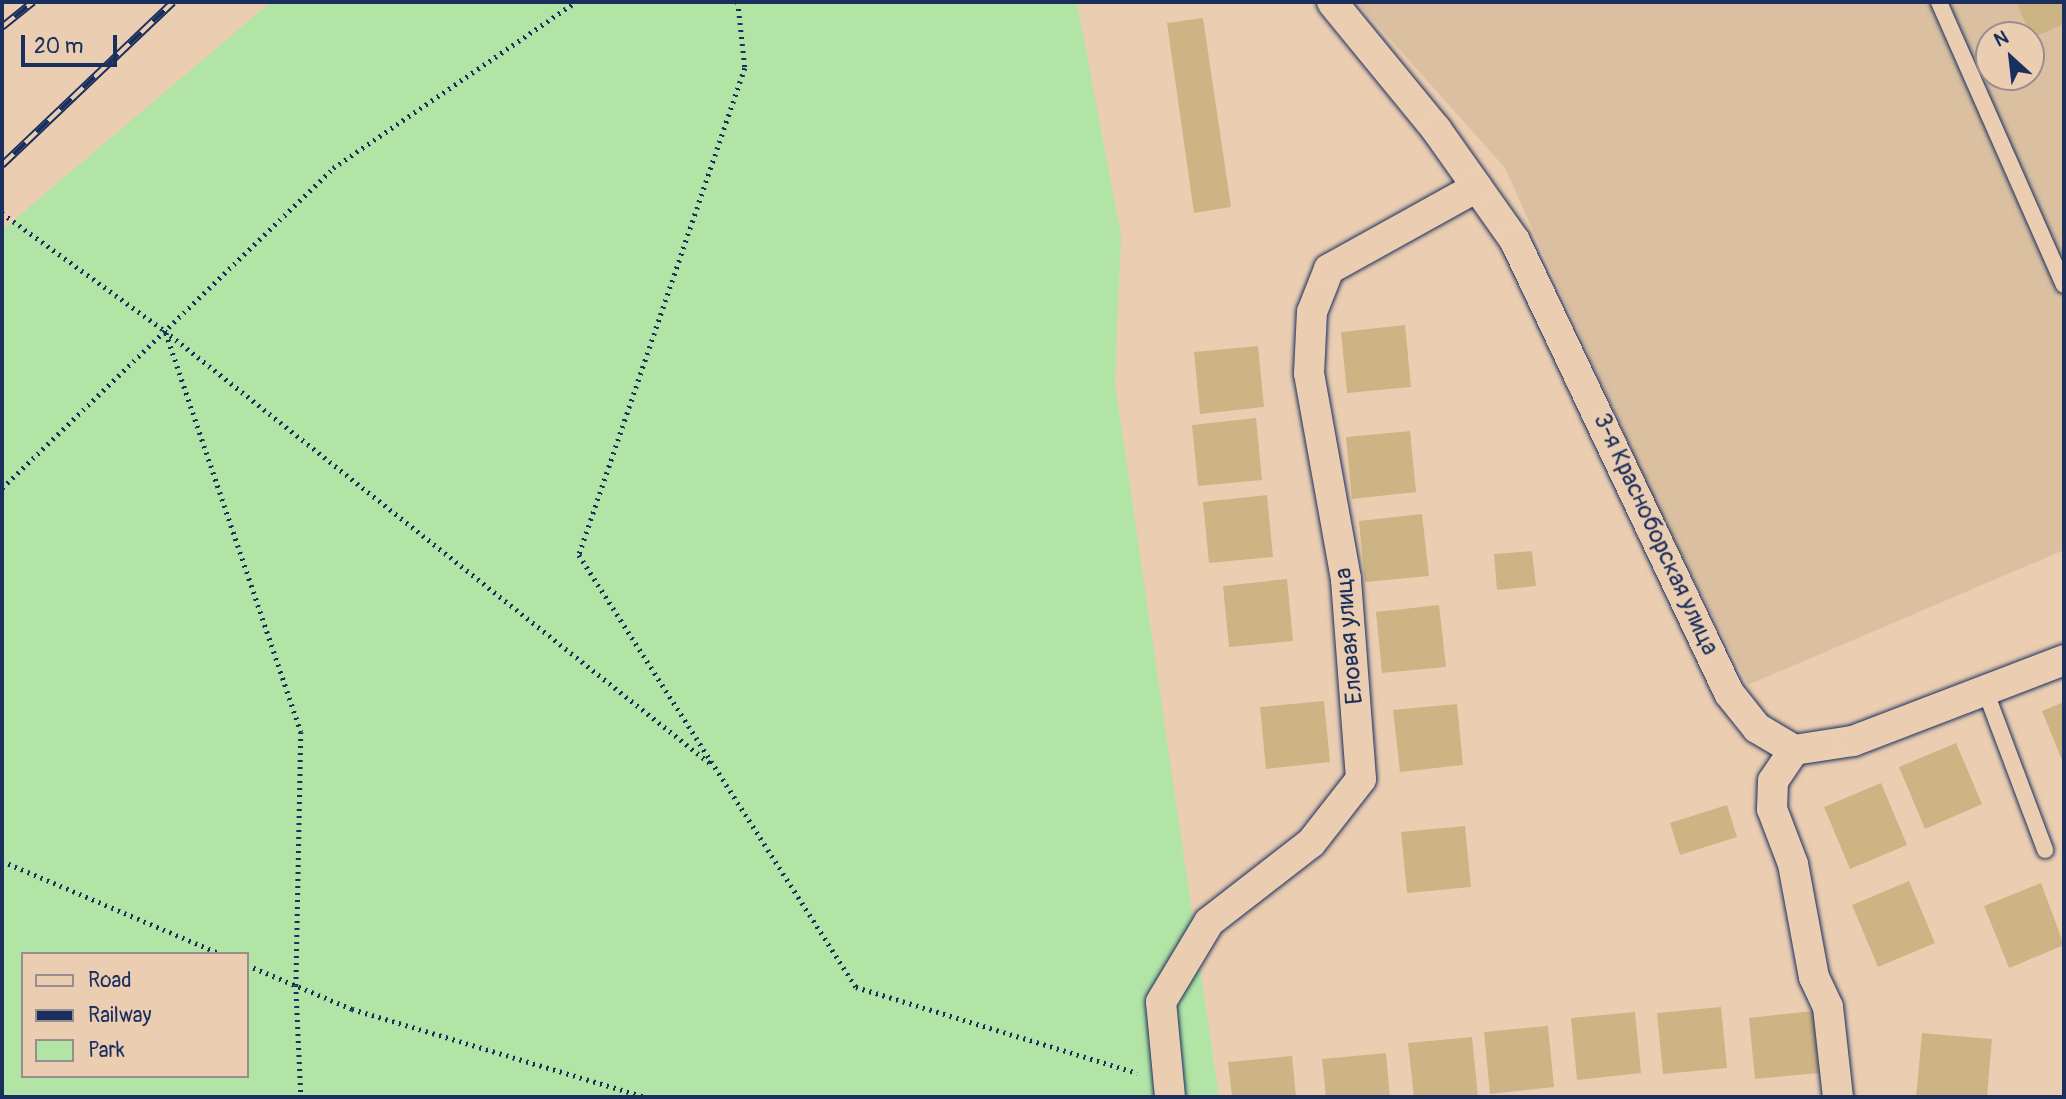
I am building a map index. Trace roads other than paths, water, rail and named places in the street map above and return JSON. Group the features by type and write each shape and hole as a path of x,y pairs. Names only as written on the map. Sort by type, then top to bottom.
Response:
{"street":[{"name":"3-я Красноборская улица","path":"1332,2 1477,187 1553,310 1729,693 1757,728 1794,750"},
{"name":"Еловая улица","path":"1169,1090 1161,1002 1209,922 1311,843 1361,779 1346,579 1309,373 1312,312 1329,269 1477,187"},
{"path":"1838,1097 1828,1007 1814,976 1793,864 1772,808 1773,781 1794,750 1853,741 2064,660"}],"lane":[{"path":"1939,2 2064,285"},
{"path":"1984,690 2045,850"}],"railway":[{"path":"2,27 33,2"},
{"path":"2,165 173,2"}]}
